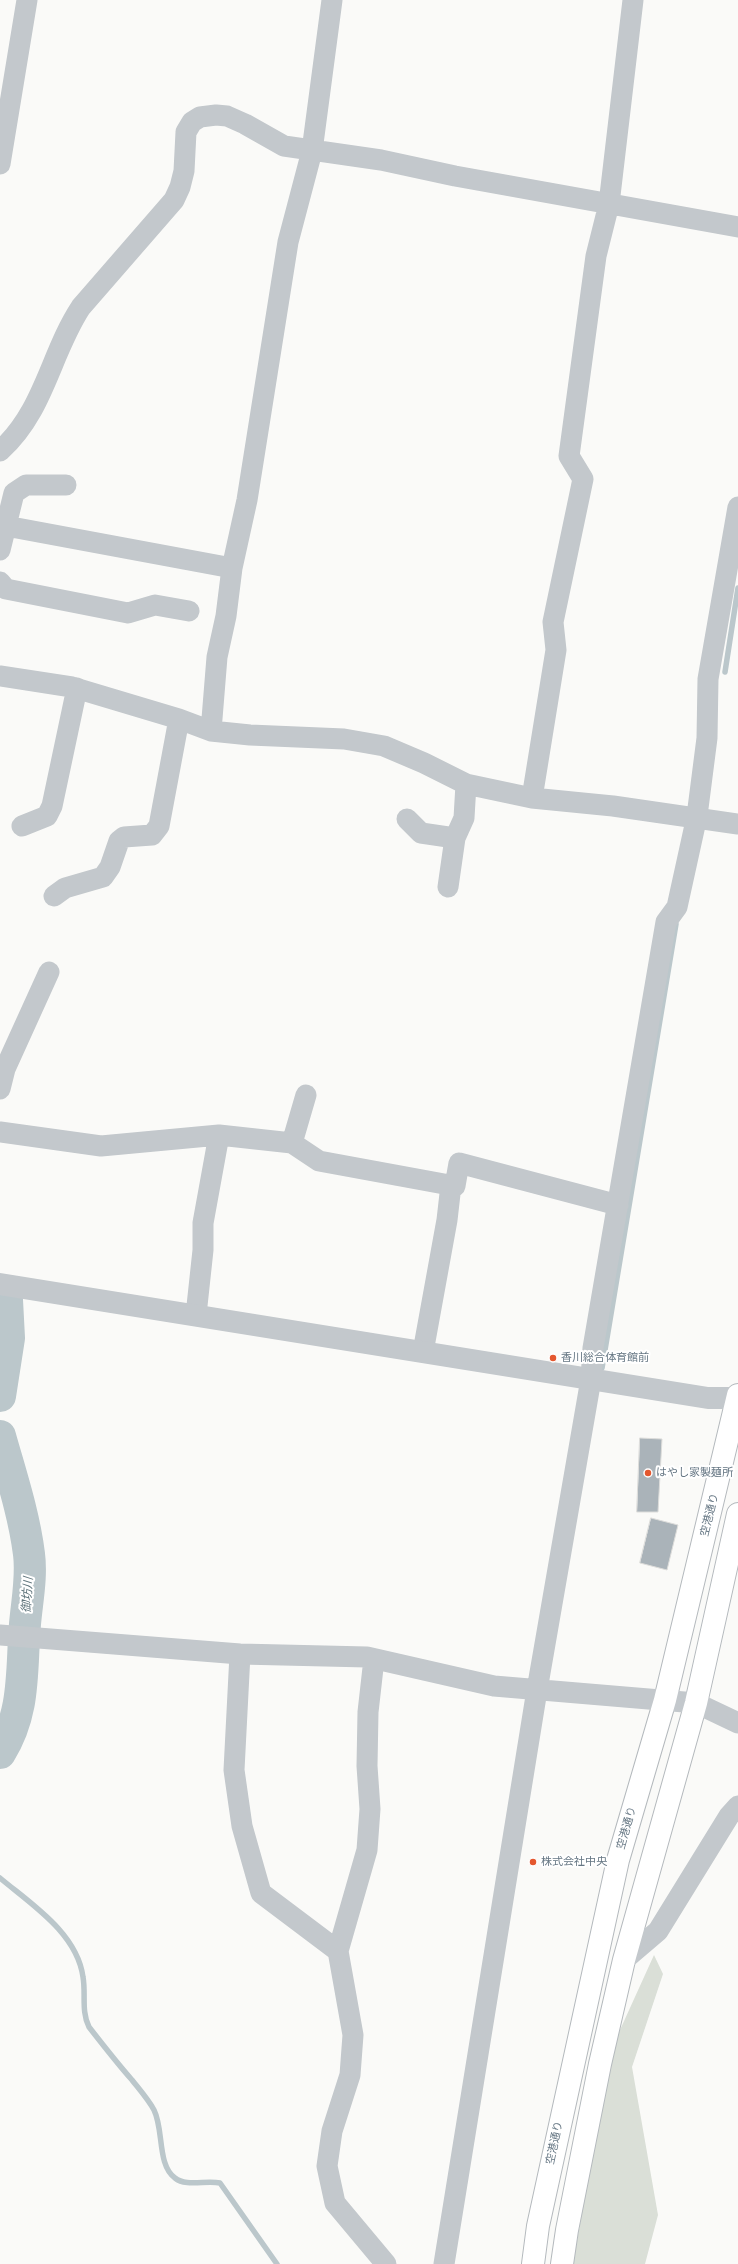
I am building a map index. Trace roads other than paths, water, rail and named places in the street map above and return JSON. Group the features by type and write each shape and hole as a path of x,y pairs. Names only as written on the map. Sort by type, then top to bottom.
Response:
{"highway":[{"name":"空港通り","path":"533,2264 538,2226 618,1860 665,1700 738,1397"},
{"path":"562,2264 567,2230 600,2064 624,1960 696,1703 738,1514"}],"street":[{"path":"0,164 27,0"},
{"path":"211,731 217,657 226,616 232,568 247,500 288,242 312,151 332,0"},
{"path":"532,798 556,650 553,622 583,479 569,456 596,256 609,204 633,0"},
{"path":"0,450 26,421 47,382 71,322 81,307 174,200 180,187 184,171 186,132 192,122 200,117 227,116 284,146 381,160 738,227"},
{"path":"0,550 14,493 26,485 66,486"},
{"path":"444,2264 537,1690 591,1379 593,1348 666,922 677,906 697,816 707,738 708,679 738,507"},
{"path":"6,526 232,568"},
{"path":"0,582 6,589 128,613 155,605 189,611"},
{"path":"0,676 77,688 179,718 211,731 250,735 344,738 384,746 424,763 466,784 532,798 697,816 738,824"},
{"path":"22,826 47,816 52,806 77,688"},
{"path":"54,896 65,888 103,877 110,867 119,842 124,837 152,835 159,826 179,718"},
{"path":"448,887 455,838 464,818 466,784"},
{"path":"407,819 420,833 455,838"},
{"path":"0,1089 5,1070 49,972"},
{"path":"292,1143 306,1095"},
{"path":"0,1132 102,1146 219,1135 292,1143 319,1161 455,1186 459,1163 618,1205"},
{"path":"196,1316 203,1250 203,1223 219,1135"},
{"path":"423,1352 447,1220 451,1185"},
{"path":"0,1284 708,1398 738,1397"},
{"path":"14,1636 240,1654 374,1659 494,1686 696,1703 738,1723"},
{"path":"240,1654 234,1770 242,1826 261,1893 338,1951"},
{"path":"374,1659 368,1720 367,1766 370,1809 367,1850 338,1951 353,2035 350,2075 332,2131 327,2166 335,2202 386,2264"},
{"path":"624,1960 658,1931 729,1816 738,1806"}],"waterway":[{"path":"725,672 738,588"},
{"path":"602,1368 676,924"},
{"name":"御坊川","path":"0,1396 9,1338 7,1300"},
{"name":"御坊川","path":"0,1436 24,1524 30,1563 21,1690 14,1722 0,1753"},
{"path":"0,1878 51,1921 72,1947 79,1961 83,1977 84,2009 89,2027 143,2094 154,2110 159,2127 163,2156 169,2172 180,2181 190,2183 220,2183 277,2264"}],"place":[{"name":"香川総合体育館前","path":"553,1358"},
{"name":"はやし家製麺所","path":"648,1473"},
{"name":"株式会社中央","path":"533,1862"}]}
